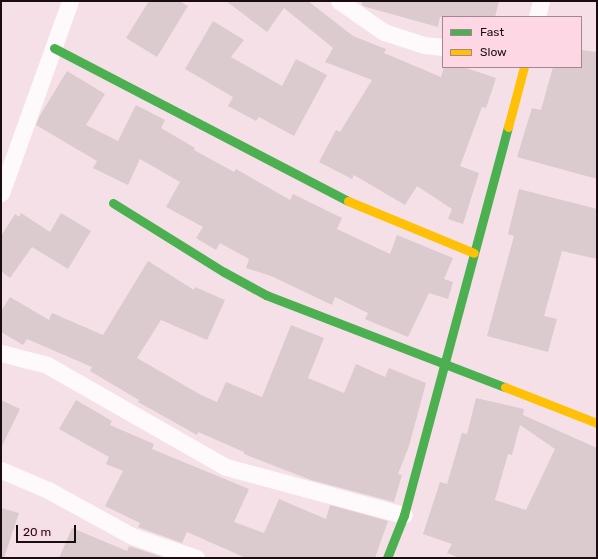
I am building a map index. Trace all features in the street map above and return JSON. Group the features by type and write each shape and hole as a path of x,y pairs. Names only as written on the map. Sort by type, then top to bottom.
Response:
{"street":[{"path":"1,192 70,1"},
{"path":"339,1 384,32 424,45 442,47"},
{"path":"536,16 540,1"},
{"path":"54,48 334,196 474,252"},
{"path":"387,558 404,515 523,68"},
{"path":"113,203 224,272 266,296 597,423"},
{"path":"1,353 47,365 226,467 404,515"},
{"path":"1,470 48,490 132,536 196,558"}],"building":[{"path":"149,1 179,1 188,6 157,57 126,38"},
{"path":"226,1 308,1 353,36 386,49 384,53 441,77 444,68 466,68 496,78 486,108 482,107 460,166 479,173 463,224 448,219 452,209 417,186 405,205 354,175 352,179 319,162 336,130 340,132 372,80 325,62 333,48 284,8 267,32"},
{"path":"362,1 499,1 495,16 442,16 440,17 438,27 362,5"},
{"path":"213,21 244,40 231,57 282,86 296,59 327,75 294,136 259,117 256,121 228,106 233,97 185,69"},
{"path":"582,50 597,52 597,179 517,157 532,108 541,110 553,68 582,68"},
{"path":"67,71 105,94 86,125 118,141 136,105 165,120 161,128 195,148 194,150 234,172 236,169 290,200 293,194 342,218 337,229 390,254 397,235 453,258 444,279 453,282 448,299 429,293 408,337 365,319 368,313 335,297 332,305 271,276 246,268 249,259 220,243 216,250 196,238 203,227 166,207 180,182 140,159 128,185 93,168 97,161 36,125 39,117"},
{"path":"519,189 597,209 597,259 562,251 544,316 557,319 548,352 487,336 514,236 508,234"},
{"path":"21,213 50,232 61,213 91,231 68,269 32,247 10,278 1,271 1,236 15,214 19,217"},
{"path":"148,261 194,290 195,287 225,300 207,340 161,320 137,358 201,395 217,402 226,382 262,397 291,325 324,338 308,378 344,393 356,364 385,377 389,368 426,383 409,446 398,474 402,475 394,502 311,480 244,454 244,452 198,432 197,435 138,402 139,400 90,371 92,367 27,339 23,345 1,332 1,311 10,297 49,320 52,313 103,335"},
{"path":"476,398 524,409 523,415 597,448 597,558 460,558 447,553 452,544 423,534 440,482 447,484 462,433 467,434","holes":["520,425 555,449 526,510 495,500 508,454 512,455"]},
{"path":"1,400 20,409 1,448"},
{"path":"76,400 112,421 110,425 154,444 152,449 249,489 234,522 264,533 279,499 326,519 330,505 388,521 375,558 246,558 187,532 182,543 138,527 140,523 105,506 123,471 106,464 109,457 59,429"},
{"path":"1,508 19,513 4,558 1,557"},
{"path":"72,528 127,551 129,546 165,558 59,558"}],"traffic: fast":[{"path":"54,48 348,201"},
{"path":"387,558 404,515 508,127"},
{"path":"113,203 224,272 266,295 505,387"}],"traffic: slow":[{"path":"508,127 524,68"},
{"path":"348,201 474,253"},
{"path":"505,387 597,423"}]}
